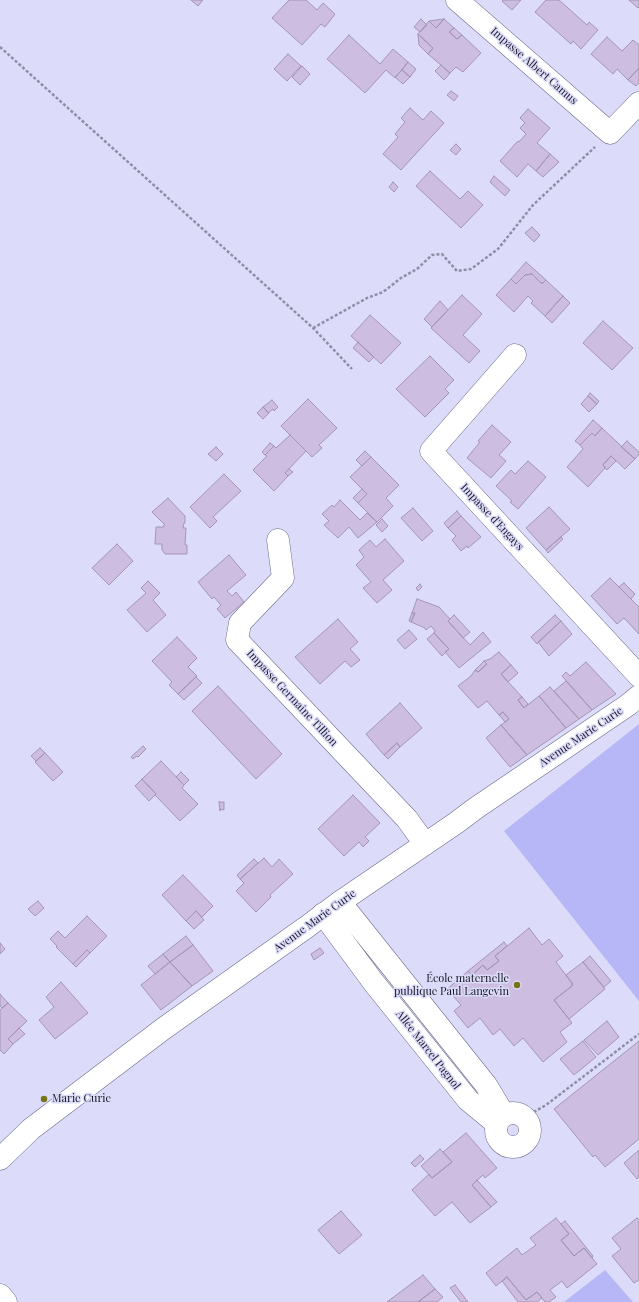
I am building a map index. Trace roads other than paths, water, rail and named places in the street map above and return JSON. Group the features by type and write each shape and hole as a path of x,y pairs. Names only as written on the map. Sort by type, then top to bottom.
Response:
{"street":[{"name":"Impasse Albert Camus","path":"458,0 610,133 639,103"},
{"name":"Impasse d'Engays","path":"515,355 431,451 639,676"},
{"name":"Impasse Germaine Tillion","path":"278,540 283,578 240,623 237,640 407,819 426,844"},
{"name":"Avenue Marie Curie","path":"2,1154 32,1129 162,1029 332,908 639,696"},
{"name":"Allée Marcel Pagnol","path":"332,908 374,983 468,1100 508,1118"},
{"path":"0,1295 6,1302"}],"place":[{"name":"École maternelle publique Paul Langevin","path":"517,985"},
{"name":"Marie Curie","path":"44,1099"}]}
